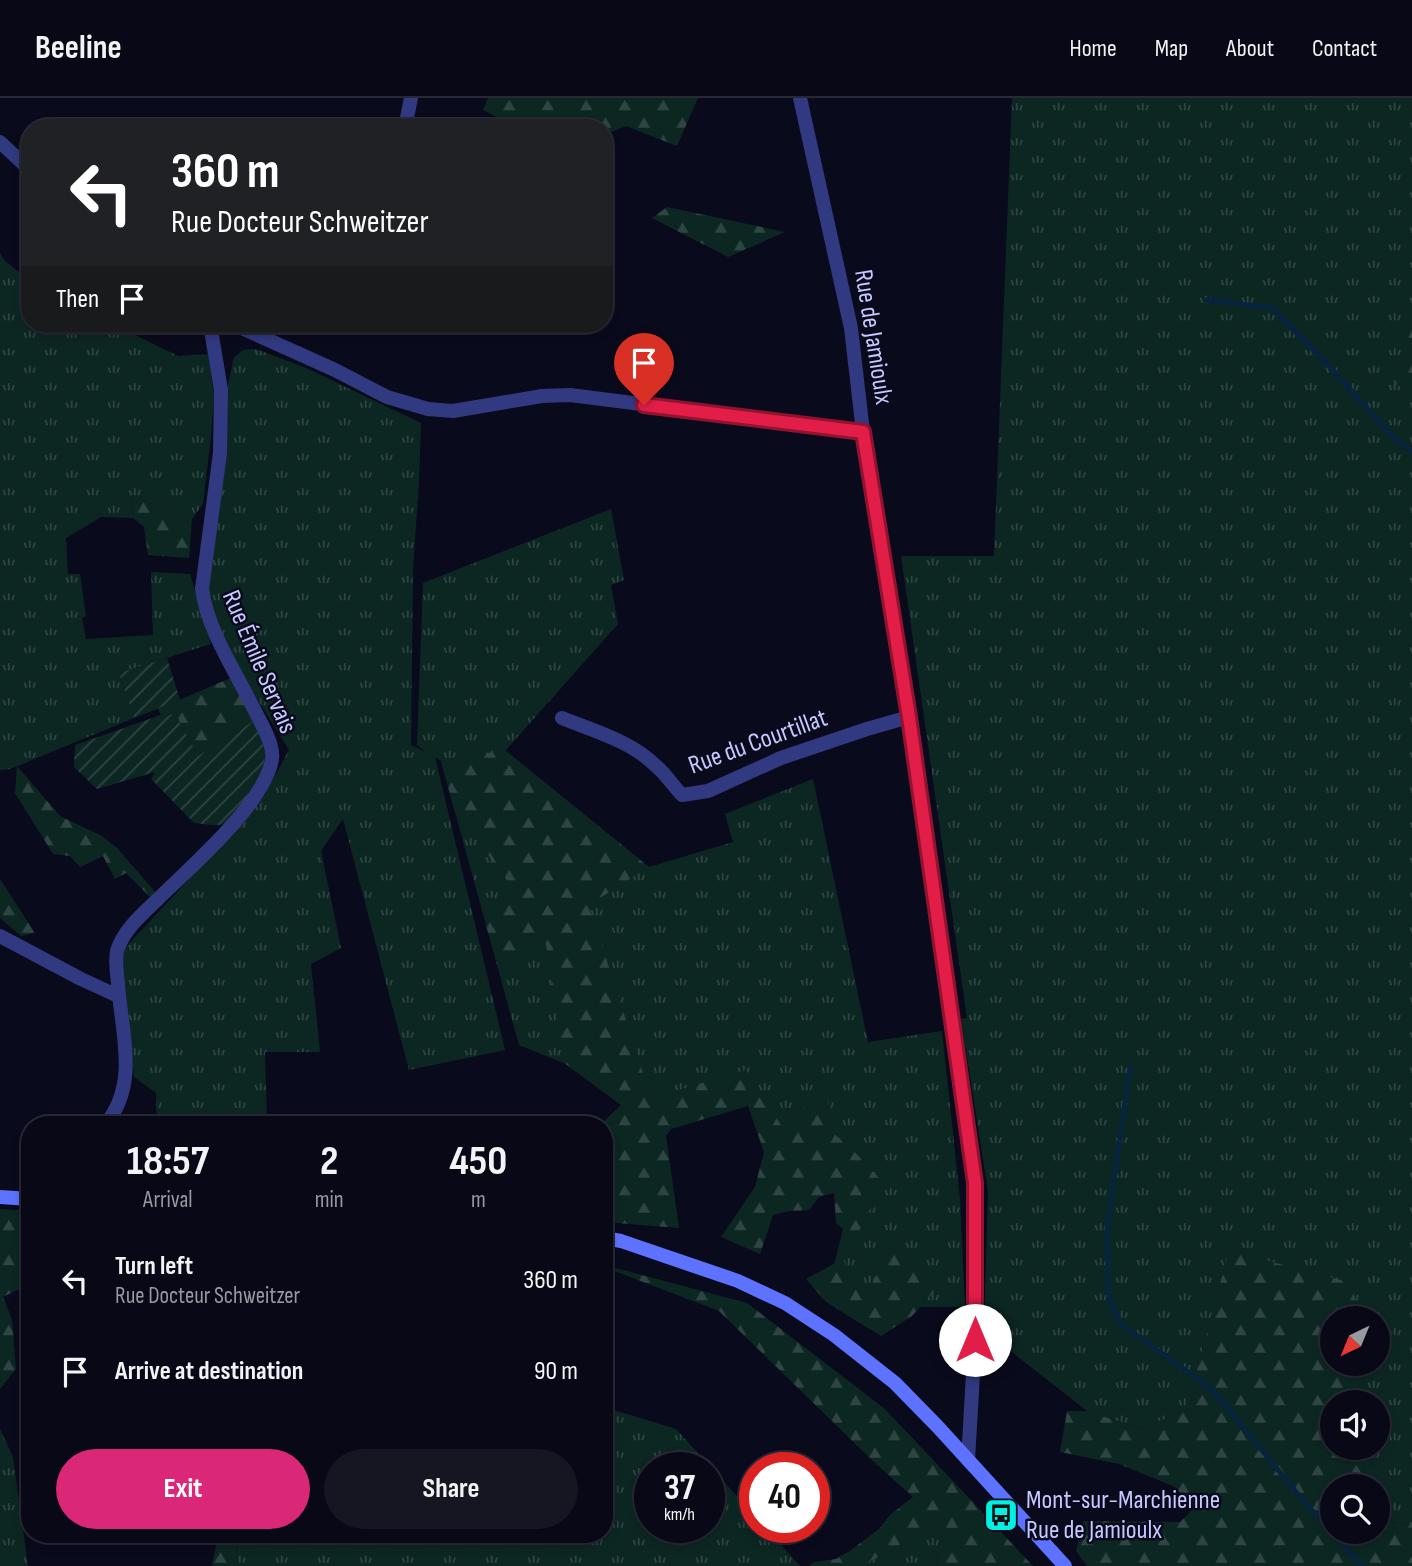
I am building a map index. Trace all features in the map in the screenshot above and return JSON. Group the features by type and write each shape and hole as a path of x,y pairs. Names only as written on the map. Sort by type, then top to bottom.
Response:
{"main road":[{"path":"0,1197 21,1199"},
{"path":"613,1240 738,1281 785,1303 834,1335 895,1383 1065,1566"}],"street":[{"path":"407,119 411,98"},
{"name":"Rue de Jamioulx","path":"800,98 851,328 863,432 909,717 975,1183 975,1340 968,1460"},
{"path":"0,142 21,162"},
{"name":"Rue Émile Servais","path":"112,1116 122,1096 127,1070 116,953 122,939 137,920 233,825 262,786 269,773 272,758 271,746 220,644 204,605 203,575 220,453 221,390 211,333"},
{"path":"253,333 387,397 428,409 453,411 542,396 570,395 863,432"},
{"name":"Rue du Courtillat","path":"562,718 635,750 656,766 682,796 708,791 781,758 909,717"},
{"path":"0,936 118,996"}],"green space":[{"path":"488,98 698,98 677,146 626,126 613,131 613,119 500,119 483,110"},
{"path":"1012,98 1412,98 1412,1525 1390,1522 1390,1474 1375,1474 1374,1460 1390,1460 1390,1390 1366,1390 1364,1376 1390,1376 1390,1306 1356,1306 1353,1283 1229,1252 1186,1410 1142,1429 1087,1411 984,1330 988,1191 961,1019 967,1018 901,556 994,556"},
{"path":"667,207 785,232 728,257 652,218"},
{"path":"0,253 5,261 21,274 21,333 131,333 178,356 208,354 214,396 203,504 192,519 131,496 133,518 101,517 66,538 68,574 80,574 86,616 82,618 86,639 153,635 151,572 190,574 211,644 119,673 134,718 10,769 0,770"},
{"path":"1412,328 1412,395 1392,381"},
{"path":"256,349 306,368 421,423 413,568 411,745 426,752 417,745 423,583 611,509 624,580 611,585 618,624 505,751 649,867 733,842 725,814 813,779 868,1042 942,1031 960,1199 965,1307 912,1307 827,1294 858,1168 775,1137 750,1078 651,1098 519,1045 441,761 435,757 505,1050 409,1070 343,819 321,851 341,948 311,964 320,1052 265,1052 267,1116 157,1116 156,1093 134,1077 122,951 250,814 264,796 289,750 242,674 212,616 207,592 227,389 234,357 243,350"},
{"path":"131,496 192,519 189,558 148,555 144,527 133,518"},
{"path":"167,658 180,700 134,718 119,673"},
{"path":"233,677 254,721 198,756 175,713 162,718 158,709"},
{"path":"175,713 198,756 254,721 264,744 264,763 257,781 232,821 213,825 194,823 151,779 155,772 97,789 74,767 75,745 161,715 162,718"},
{"path":"505,750 649,867 589,905 651,1098 746,1070 782,1127 820,1092 828,1100 834,1134 880,1179 876,1197 855,1239 836,1223 834,1193 819,1197 809,1210 773,1215 760,1254 721,1237 755,1187 764,1152 748,1106 671,1129 666,1136 679,1228 613,1223 613,1116 609,1116 621,1105 564,1063 546,944 496,959 485,922 517,894 454,809 441,761"},
{"path":"17,766 60,816 102,836 117,848 156,893 151,898 126,873 115,879 103,856 80,867 70,856 53,854 15,793"},
{"path":"0,879 35,933 21,936 0,918"},
{"path":"0,1209 21,1210 21,1288 3,1297 12,1320 16,1369 0,1389"},
{"path":"896,1241 941,1284 912,1316 881,1336 826,1302 806,1279 843,1259 852,1281 872,1290 883,1251"},
{"path":"1229,1251 1353,1283 1356,1306 1320,1306 1320,1376 1364,1376 1366,1390 1320,1390 1320,1460 1374,1460 1375,1474 1320,1474 1320,1544 1390,1544 1390,1522 1412,1525 1412,1566 1087,1566 1076,1551 1083,1521 1180,1522 1195,1507 1173,1486 1119,1464 1060,1452 1067,1411 1087,1411 1142,1429 1186,1410"},
{"path":"613,1267 747,1303 885,1409 1033,1566 936,1566 944,1525 934,1516 906,1540 875,1559 853,1566 809,1566 814,1562 836,1559 851,1550 879,1529 890,1515 913,1497 719,1311 613,1270"},
{"path":"613,1410 676,1429 697,1452 634,1452 634,1543 725,1543 725,1483 739,1498 739,1543 779,1543 800,1566 237,1566 236,1543 613,1543"},
{"path":"0,1429 13,1457 21,1515 21,1543 25,1543 28,1566 0,1566"},
{"path":"932,1514 944,1525 936,1566 853,1566 878,1558"},
{"path":"216,1543 236,1543 237,1566 212,1566"}],"waterway":[{"path":"1207,300 1272,308 1393,437 1412,451"},
{"path":"1130,1068 1107,1230 1109,1301 1122,1325 1212,1389 1305,1503 1362,1566"}],"place":[{"name":"Mont-sur-Marchienne Rue de Jamioulx","path":"1001,1515"}],"route":[{"path":"644,405 863,432 909,717 975,1183 975,1340"}]}
